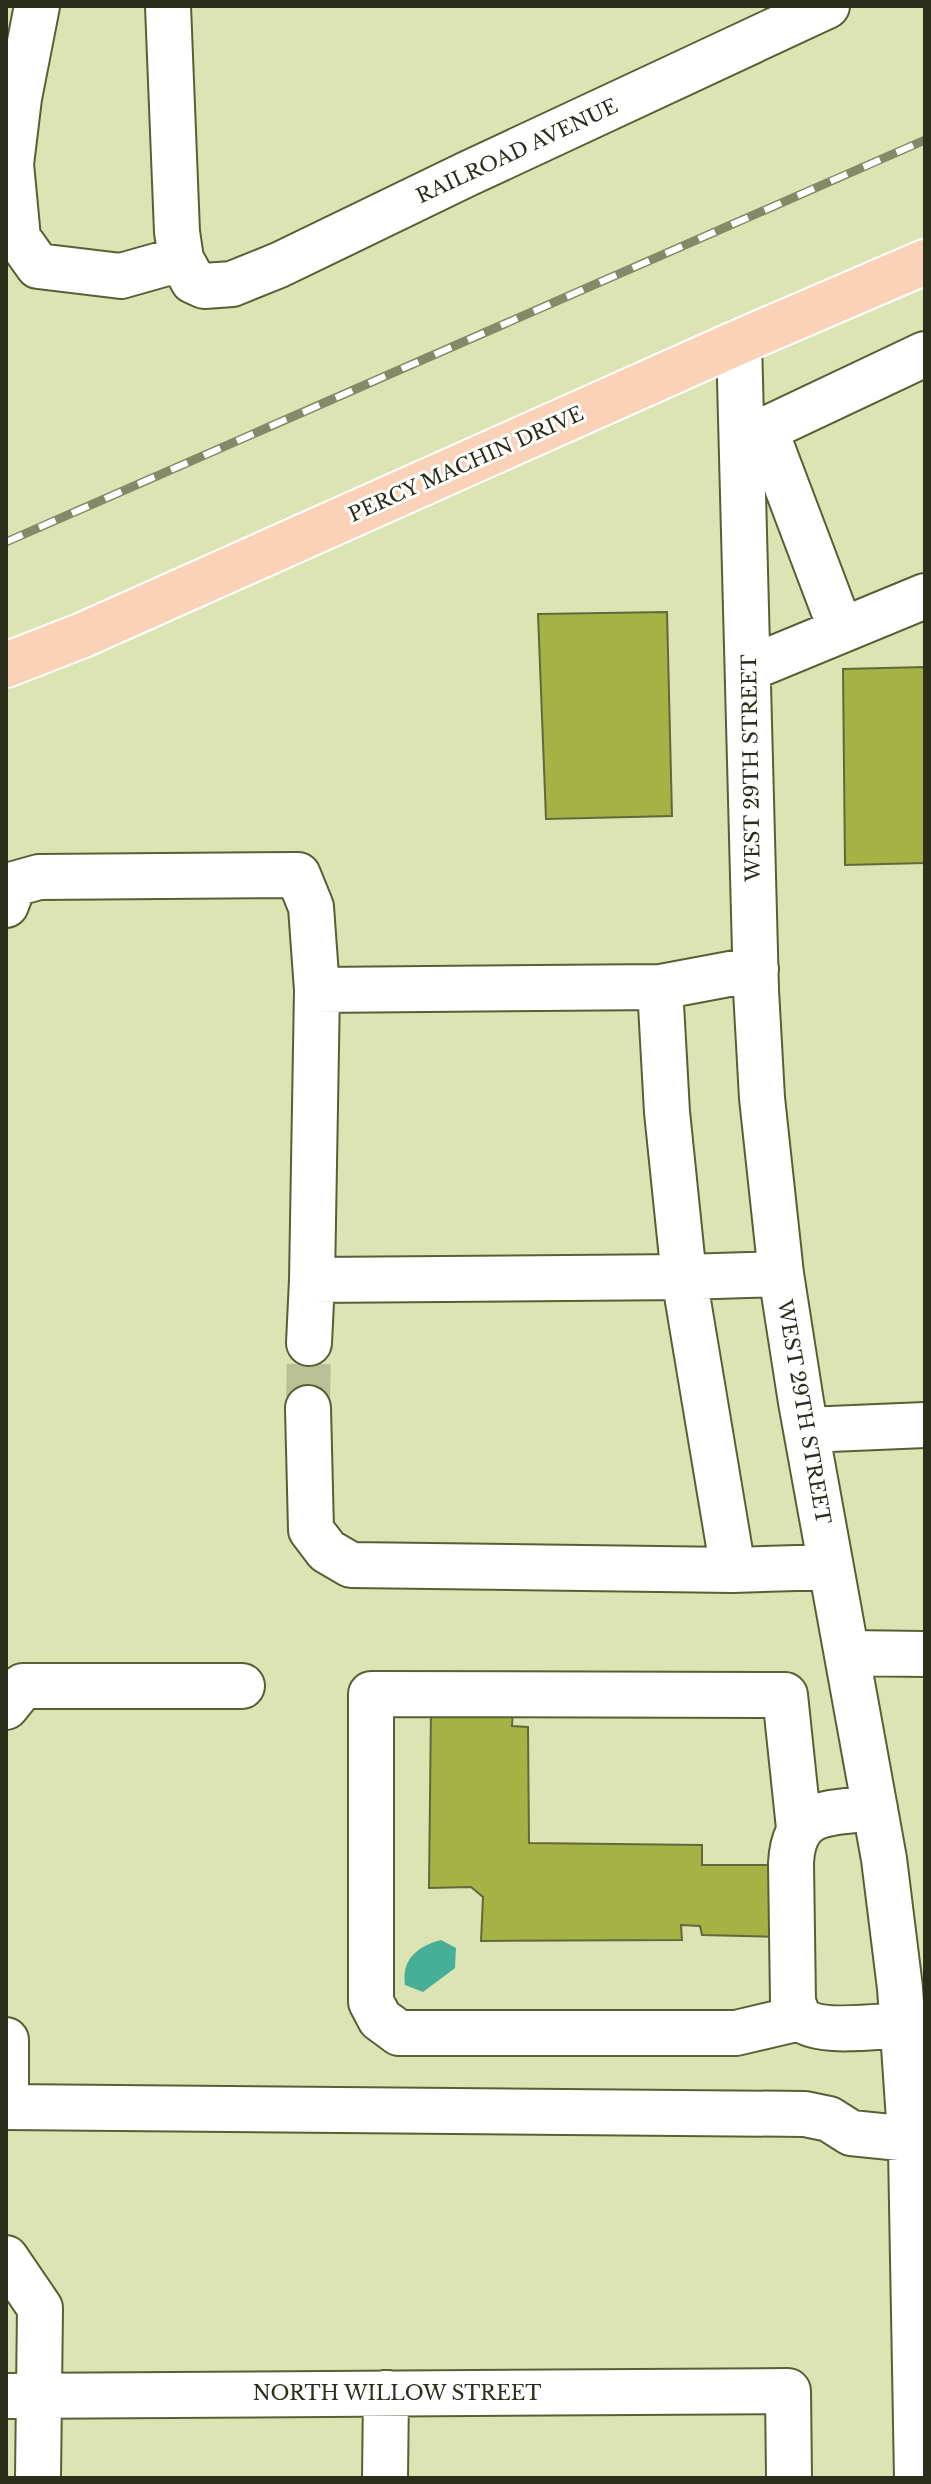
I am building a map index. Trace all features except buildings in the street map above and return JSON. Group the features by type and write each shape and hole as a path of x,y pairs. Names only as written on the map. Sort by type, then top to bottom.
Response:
{"main road":[{"name":"PERCY MACHIN DRIVE","path":"6,665 83,635 925,262"}],"street":[{"name":"RAILROAD AVENUE","path":"37,6 19,98 11,164 18,238 38,266 121,276 192,273 232,284 279,265 827,6"},
{"path":"168,6 177,232 192,273"},
{"name":"WEST 29TH STREET","path":"739,342 754,434 748,669 762,1098 781,1274 806,1430 884,1859 903,2025 910,2139 917,2478"},
{"path":"841,630 754,434 925,354"},
{"path":"748,669 925,596"},
{"path":"6,905 14,884 39,877 298,875 311,907 317,990 309,1343"},
{"path":"317,990 660,987 756,969"},
{"path":"660,987 667,1112 684,1277 733,1570"},
{"path":"312,1280 781,1274"},
{"path":"308,1408 311,1530 327,1551 351,1565 733,1570 831,1567"},
{"path":"806,1430 925,1425"},
{"path":"847,1653 925,1654"},
{"path":"6,1707 23,1686 242,1686"},
{"path":"799,1828 785,1695 371,1694 371,2002 380,2019 399,2033 736,2033 800,2018"},
{"path":"875,1808 811,1819 799,1828 792,1843 793,2002 800,2018 814,2026 903,2025"},
{"path":"6,2040 6,2107 805,2114 829,2119 851,2133 910,2139"},
{"path":"6,2258 40,2308 22,2396 38,2478"},
{"name":"NORTH WILLOW STREET","path":"22,2396 788,2391 789,2478"},
{"path":"385,2478 386,2393"}],"water":[{"path":"441,1940 456,1948 455,1968 423,1992 405,1985 406,1968 413,1955"}],"tunnel":[{"path":"308,1408 309,1343"}],"railway":[{"path":"6,542 925,140"}]}
